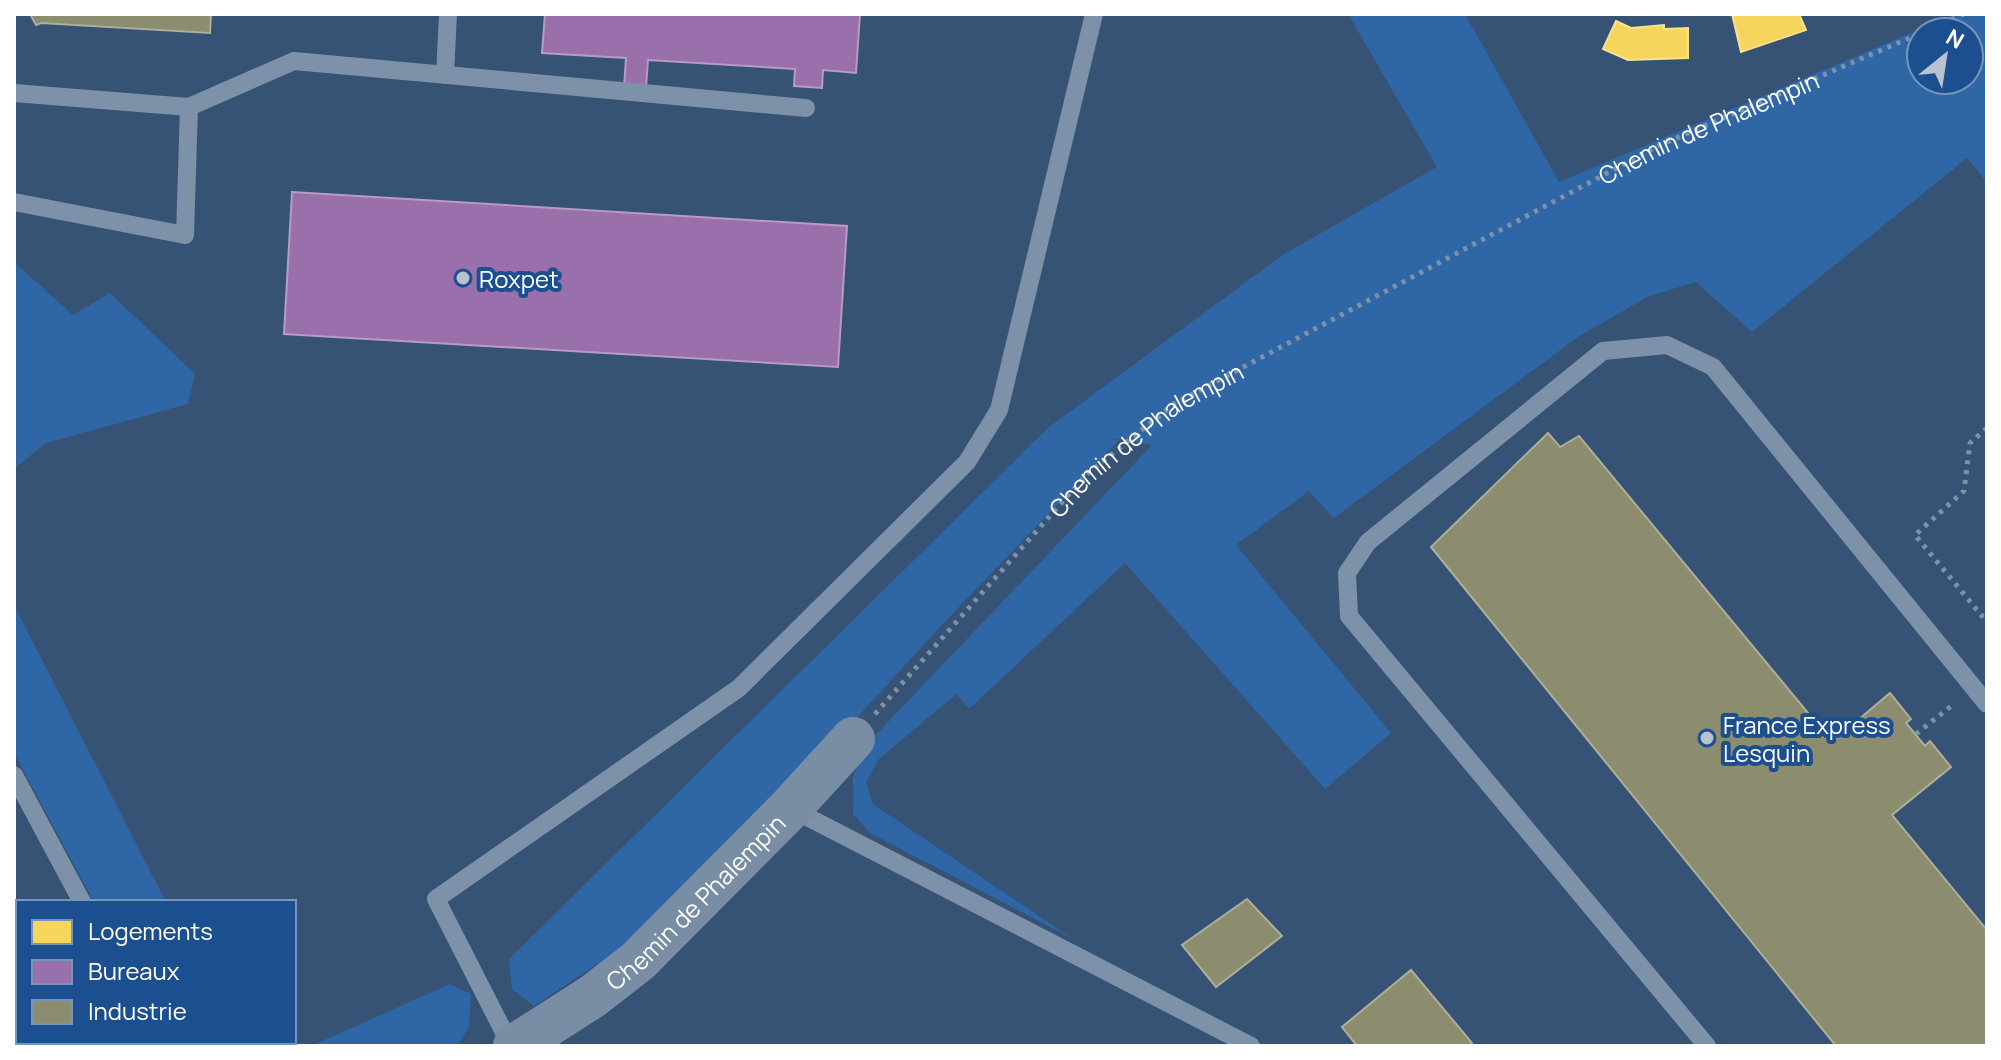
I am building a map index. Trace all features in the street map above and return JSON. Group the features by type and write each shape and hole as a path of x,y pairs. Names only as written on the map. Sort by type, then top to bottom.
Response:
{"street":[{"name":"Chemin de Phalempin","path":"513,1046 593,996 638,961 790,808 853,739"}],"lane":[{"path":"445,75 448,14"},
{"path":"513,1046 436,899 739,688 967,462 999,410 1094,14"},
{"path":"14,93 189,107 294,61 806,108"},
{"path":"14,202 185,235 189,107"},
{"path":"1707,1046 1349,616 1347,573 1368,542 1603,351 1667,345 1713,367 1987,704"},
{"path":"14,775 81,900"},
{"path":"790,808 1251,1046"}],"path":[{"name":"Chemin de Phalempin","path":"853,739 1087,474 1174,404 1658,146 1905,40"},
{"path":"1987,428 1970,443 1964,491 1915,535 1987,622"},
{"path":"1981,614 1987,609"},
{"path":"1916,734 1974,688"}],"shaded area":[{"path":"1348,14 1465,14 1559,182 1905,36 1905,96 1985,96 1985,16 1951,16 1987,14 1987,182 1967,158 1752,332 1696,282 1649,296 1578,337 1334,518 1309,491 1236,545 1391,733 1325,789 1125,563 969,709 956,694 878,760 866,782 873,804 1073,939 870,833 853,814 853,777 865,746 1152,445 1099,436 1119,440 795,785 656,925 534,1006 512,989 509,959 1049,427 1284,254 1437,167"},
{"path":"14,262 73,315 110,293 195,374 188,404 46,443 14,469"},
{"path":"14,605 165,900 93,900 14,753"},
{"path":"450,984 471,994 469,1027 457,1046 311,1046"}],"building: Logements":[{"path":"1732,14 1799,14 1806,30 1741,52"},
{"path":"1616,21 1631,28 1664,25 1664,29 1688,28 1688,58 1628,60 1603,49"}],"building: Bureaux":[{"path":"545,14 860,14 856,73 823,70 822,88 794,86 795,69 648,60 646,88 624,87 626,58 542,53"},
{"path":"292,192 847,226 838,367 284,334"}],"building: Industrie":[{"path":"30,14 211,14 210,33 36,25"},
{"name":"France Express Lesquin","path":"1548,433 1560,447 1579,436 1832,742 1890,693 1911,719 1906,723 1925,746 1930,741 1951,767 1892,815 1987,930 1987,1046 1836,1046 1431,547"},
{"path":"1247,899 1282,936 1216,987 1182,945"},
{"path":"1411,970 1472,1043 1468,1046 1357,1046 1342,1027"}],"place":[{"name":"Roxpet","path":"463,278"},
{"name":"France Express Lesquin","path":"1707,738"}]}
